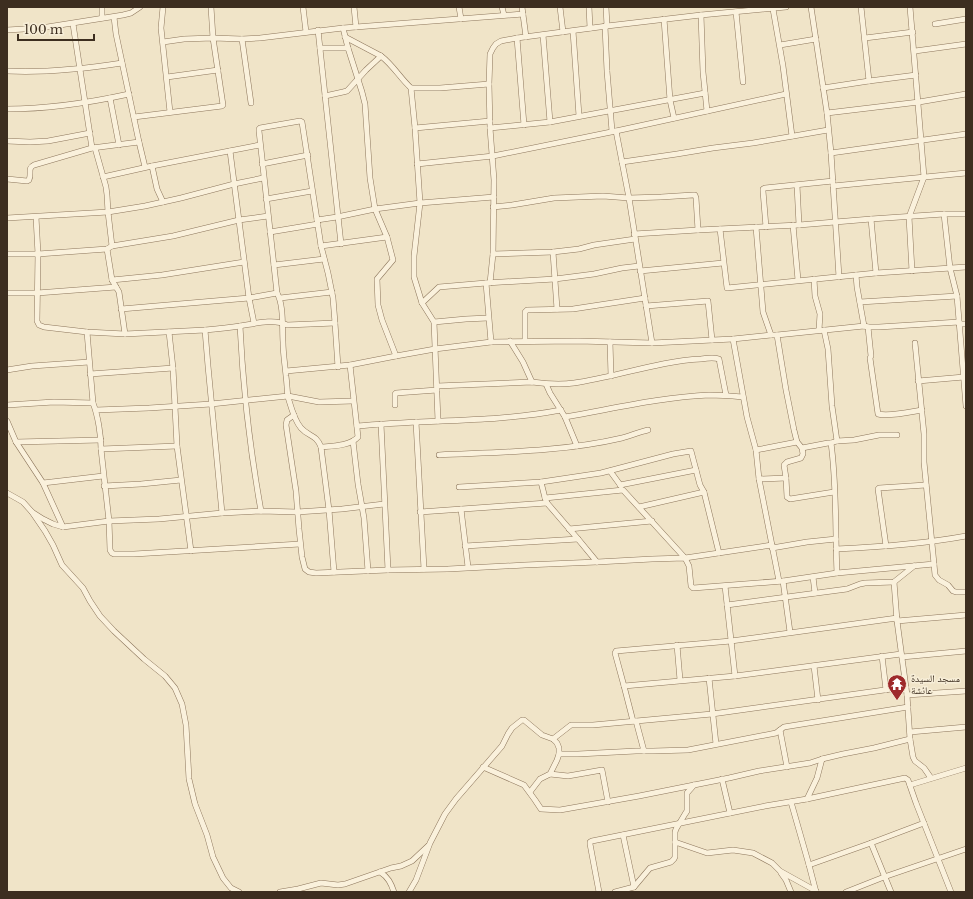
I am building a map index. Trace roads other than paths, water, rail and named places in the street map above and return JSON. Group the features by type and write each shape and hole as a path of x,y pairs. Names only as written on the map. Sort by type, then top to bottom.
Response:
{"street":[{"path":"102,7 102,18"},
{"path":"7,30 41,28 114,17 131,13 140,7"},
{"path":"163,7 161,20 162,42 170,112"},
{"path":"134,117 223,105 210,7"},
{"path":"303,7 306,32"},
{"path":"354,7 356,27"},
{"path":"459,7 461,19"},
{"path":"502,7 504,15"},
{"path":"522,7 526,37"},
{"path":"560,7 564,32"},
{"path":"589,7 590,28"},
{"path":"606,7 607,71 610,110 629,198 652,343"},
{"path":"491,342 488,318 488,283 493,254 494,168 490,128 489,84 490,54 496,44 501,41 517,38 590,28 786,7"},
{"path":"811,7 827,113 839,277"},
{"path":"861,7 869,81"},
{"path":"910,7 915,51 924,177 909,216 912,271"},
{"path":"773,9 780,45 792,136"},
{"path":"736,12 743,82"},
{"path":"162,42 184,39 260,38 318,30 523,14"},
{"path":"701,15 707,111"},
{"path":"114,17 122,64 145,168"},
{"path":"664,19 670,100 674,118"},
{"path":"936,24 966,19"},
{"path":"73,24 79,69 93,148 106,187 112,246"},
{"path":"343,28 365,104 370,178 375,209 387,237 393,260 378,279 378,305 382,320 396,356"},
{"path":"318,30 341,244"},
{"path":"573,31 579,116"},
{"path":"865,38 913,32"},
{"path":"543,35 550,122"},
{"path":"345,37 381,56 411,88 420,203 414,256 414,277 422,303 434,322 438,421"},
{"path":"517,38 524,125"},
{"path":"242,39 252,103"},
{"path":"780,45 816,40"},
{"path":"915,51 966,44"},
{"path":"320,48 348,48"},
{"path":"325,96 346,90 381,56"},
{"path":"7,72 79,69 122,64"},
{"path":"167,77 218,70"},
{"path":"823,88 916,75"},
{"path":"411,88 440,88 489,84"},
{"path":"490,128 550,122 705,93"},
{"path":"7,108 28,109 66,106 129,94"},
{"path":"417,164 493,156 786,94"},
{"path":"827,113 918,102 966,94"},
{"path":"110,98 118,145"},
{"path":"415,128 490,121"},
{"path":"334,572 329,510 321,447 316,439 301,428 294,415 288,396 282,323 263,178 260,128 301,122 308,155 321,246 332,292 338,367"},
{"path":"622,162 753,143 828,130"},
{"path":"7,141 48,141 90,133"},
{"path":"831,153 966,134"},
{"path":"7,179 29,180 30,168 34,164 93,148 139,142"},
{"path":"103,177 260,145"},
{"path":"230,151 249,298 254,323"},
{"path":"262,164 308,155"},
{"path":"152,166 157,189 163,202"},
{"path":"766,226 763,191 765,188 966,173"},
{"path":"7,218 108,212 182,198 263,178"},
{"path":"797,185 796,225 798,280"},
{"path":"266,199 312,191"},
{"path":"494,207 512,206 554,198 603,196 629,198 695,195 698,230"},
{"path":"270,232 375,209 494,196"},
{"path":"944,214 950,268 957,296 964,364 966,404"},
{"path":"493,254 553,252 579,249 635,237 698,230 756,228 766,226 909,216 966,214"},
{"path":"7,254 38,254 107,249 112,246 172,236 239,220 268,216"},
{"path":"36,217 38,254 37,321 39,325 44,327 87,332 125,334 205,330 271,322 286,325 335,323"},
{"path":"871,219 876,273"},
{"path":"756,228 763,312 771,335"},
{"path":"720,229 727,288 876,273 966,267"},
{"path":"321,246 387,237"},
{"path":"107,249 112,280 119,292 125,334"},
{"path":"553,252 557,310"},
{"path":"274,265 324,259"},
{"path":"112,280 244,262"},
{"path":"422,303 439,287 555,280 622,268 640,269 723,263"},
{"path":"856,275 857,287 871,356 870,358 878,414 898,414 922,410"},
{"path":"814,279 815,296 820,314 822,330 828,349 832,406 837,442"},
{"path":"7,293 37,293 116,287"},
{"path":"122,309 332,292"},
{"path":"860,302 957,296"},
{"path":"525,341 525,311 588,307 645,298"},
{"path":"646,306 708,301 712,340"},
{"path":"434,322 488,318"},
{"path":"286,371 338,367 435,349 491,342 525,341 652,343 734,339 771,335 777,336 866,326 897,327 959,323 966,324"},
{"path":"240,326 246,400 261,511"},
{"path":"205,330 222,513"},
{"path":"87,332 93,403 96,410 101,440 103,476 109,521 110,550 112,553 134,554 300,544"},
{"path":"169,332 177,446 191,550"},
{"path":"777,336 797,442 802,448 803,454 801,458 787,462 784,465 787,498 805,497 834,492"},
{"path":"734,339 743,397 756,450 759,479 772,546 785,598 790,632"},
{"path":"510,341 523,362 532,382"},
{"path":"610,342 611,376"},
{"path":"915,343 924,434 924,462 935,575 953,591 966,592"},
{"path":"395,404 396,393 437,388 532,382 546,384 575,383 668,362 717,358 719,360 726,395"},
{"path":"7,370 32,366 89,362"},
{"path":"321,447 353,441 358,437 350,365"},
{"path":"90,374 172,368"},
{"path":"918,381 964,377"},
{"path":"546,384 565,417 577,446"},
{"path":"565,417 694,396 726,395 743,397"},
{"path":"96,410 175,407 288,396 319,402 353,401"},
{"path":"7,405 54,402 93,403"},
{"path":"357,426 511,417 561,410"},
{"path":"294,415 287,420 286,425 294,472 300,544 305,570 309,572 424,569 685,558 836,539"},
{"path":"7,421 16,442 43,483 63,527"},
{"path":"416,422 424,569"},
{"path":"380,424 388,570"},
{"path":"439,455 577,446 601,442 648,430"},
{"path":"802,448 879,435 896,435"},
{"path":"16,442 101,440"},
{"path":"353,441 358,484 363,506 368,571"},
{"path":"756,450 797,442"},
{"path":"830,443 833,463 837,573"},
{"path":"101,449 177,446"},
{"path":"459,487 541,482 610,471 691,451 700,485 704,492 719,553"},
{"path":"420,512 546,500 621,488 696,470"},
{"path":"610,471 621,488 685,558 690,566 692,588 781,581 837,573 934,564"},
{"path":"43,483 103,476"},
{"path":"759,479 786,478"},
{"path":"104,486 181,480"},
{"path":"541,482 546,500 597,562"},
{"path":"886,546 878,489 926,485"},
{"path":"639,507 704,492"},
{"path":"7,493 23,502 32,512 47,536 62,565 83,588 100,616 144,659 165,676 175,688 182,704 186,725 189,779 195,804 213,857 223,878 231,888 239,892"},
{"path":"32,512 43,519 63,527 109,521 261,511 297,512 384,504"},
{"path":"461,509 468,567"},
{"path":"569,529 652,522"},
{"path":"836,549 931,542 966,536"},
{"path":"465,546 578,539"},
{"path":"727,605 847,589 865,583 894,582 915,565"},
{"path":"813,577 815,594"},
{"path":"894,582 913,757 931,778"},
{"path":"725,586 735,676"},
{"path":"644,751 624,686 615,653 616,651 731,641 897,619 966,615"},
{"path":"677,645 680,680"},
{"path":"624,686 735,676 882,656 966,651"},
{"path":"882,656 886,690"},
{"path":"814,666 818,700"},
{"path":"709,678 716,744"},
{"path":"553,739 571,725 593,725 712,714 906,687"},
{"path":"907,695 966,691"},
{"path":"559,754 688,750 776,733 784,727 908,707"},
{"path":"280,892 321,883 338,885 345,884 412,862 423,852 430,842 445,814 456,799 502,746 512,728 522,720 526,720 542,735 553,739 557,743 559,754 550,774"},
{"path":"910,732 966,727"},
{"path":"780,730 787,767"},
{"path":"483,767 522,783 530,792 540,808 560,810 722,780 759,770 810,763 910,739"},
{"path":"807,799 822,759"},
{"path":"910,785 966,768"},
{"path":"530,792 540,779 550,774 568,776 602,770 608,802"},
{"path":"598,892 590,842 905,778 908,780 951,892"},
{"path":"722,780 730,813"},
{"path":"615,892 634,887 647,870 671,862 674,859 675,832 686,811 687,793 694,785"},
{"path":"791,802 816,892"},
{"path":"809,864 871,844 924,823"},
{"path":"623,835 634,887"},
{"path":"409,892 420,872 430,842"},
{"path":"675,842 707,853 733,850 753,853 816,892"},
{"path":"871,844 891,892"},
{"path":"846,892 884,877 966,849"},
{"path":"780,871 791,892"},
{"path":"380,872 386,876 391,883 394,892"}],"place":[{"name":"مسجد السيدة عائشة","path":"897,701"}]}
